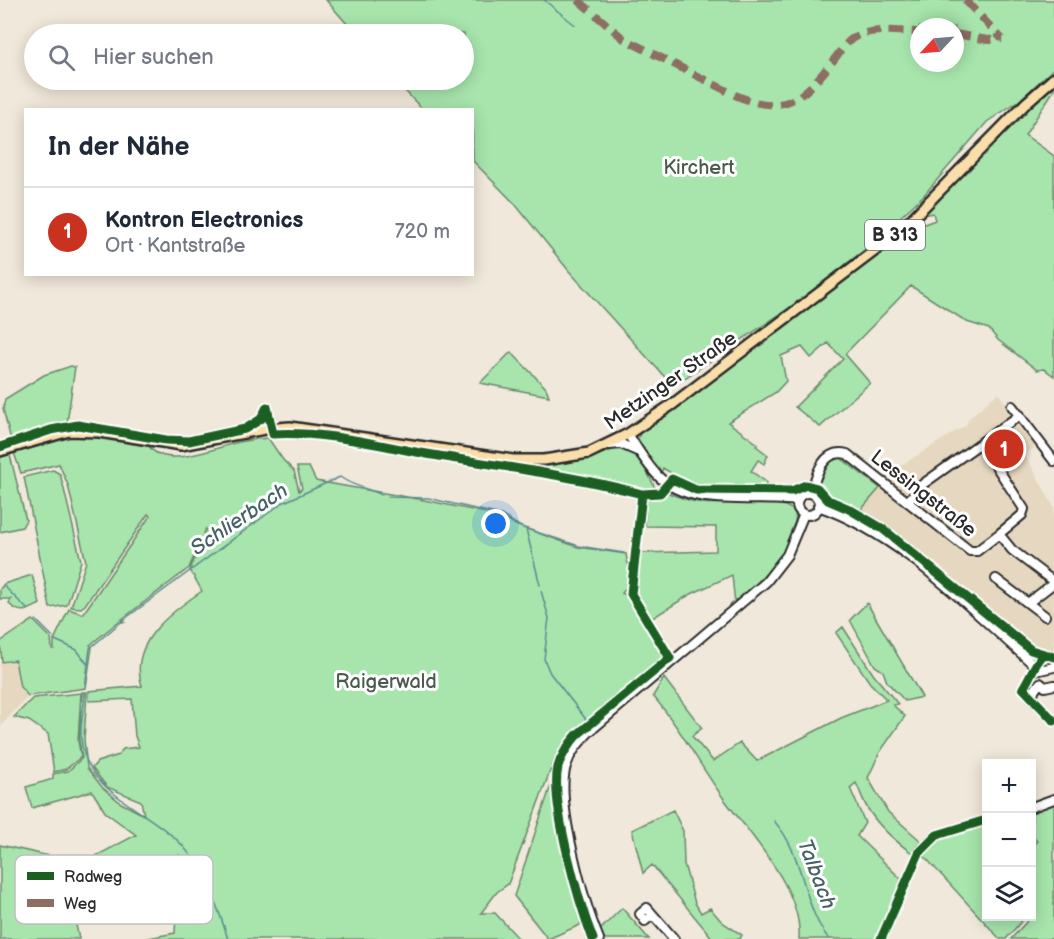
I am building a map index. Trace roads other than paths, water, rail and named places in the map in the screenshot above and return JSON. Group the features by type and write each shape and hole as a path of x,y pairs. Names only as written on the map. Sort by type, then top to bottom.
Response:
{"main road":[{"name":"Metzinger Straße","path":"0,451 69,431 99,432 181,445 265,429 290,427 481,457 528,461 589,453 628,434 718,372 878,250 1054,78"}],"street":[{"path":"1012,406 1054,461"},
{"path":"908,501 923,484 1020,415"},
{"path":"628,434 657,475 682,493 694,497 797,501"},
{"path":"981,443 1024,509 1022,515 999,534"},
{"path":"608,445 631,446 642,456"},
{"name":"Lessingstraße","path":"811,493 826,458 834,453 843,453 970,551 977,551 999,534 1012,550 1054,582"},
{"path":"811,493 816,497 818,506 815,512 804,514 799,511 797,501 801,495 811,493"},
{"path":"818,506 865,526 898,549 1040,670 1053,668"},
{"path":"599,939 577,863 563,797 563,779 569,757 590,732 766,582 787,555 804,514"},
{"path":"996,579 1045,616"},
{"path":"1028,603 1054,582"},
{"path":"1040,670 1038,678 1040,683"},
{"path":"1040,683 1053,686"},
{"path":"1040,683 1030,693 1030,696 1054,721"},
{"path":"1036,806 1054,799"},
{"path":"881,939 919,853 937,835 982,822"},
{"path":"652,915 674,939"}],"waterway":[{"path":"544,0 575,25"},
{"name":"Schlierbach","path":"122,621 282,503 340,477 382,495"},
{"name":"Schlierbach","path":"388,497 428,498 501,515 521,527 579,546 624,553"},
{"path":"526,529 540,585"},
{"path":"4,586 28,610"},
{"path":"541,591 549,618 544,659 550,673 588,722"},
{"path":"36,620 53,637"},
{"name":"Schlierbach","path":"85,688 90,648 120,623"},
{"path":"55,640 77,650 88,665"},
{"name":"Schlierbach","path":"85,693 81,738 85,757 94,773 121,799 168,832 190,855"},
{"name":"Talbach","path":"774,821 792,849 813,911 829,939"},
{"name":"Schlierbach","path":"213,896 228,939"}],"place":[{"name":"Kontron Electronics","path":"1004,449"}],"park label":[{"name":"Kirchert","path":"699,167"},
{"name":"Raigerwald","path":"386,681"}]}
